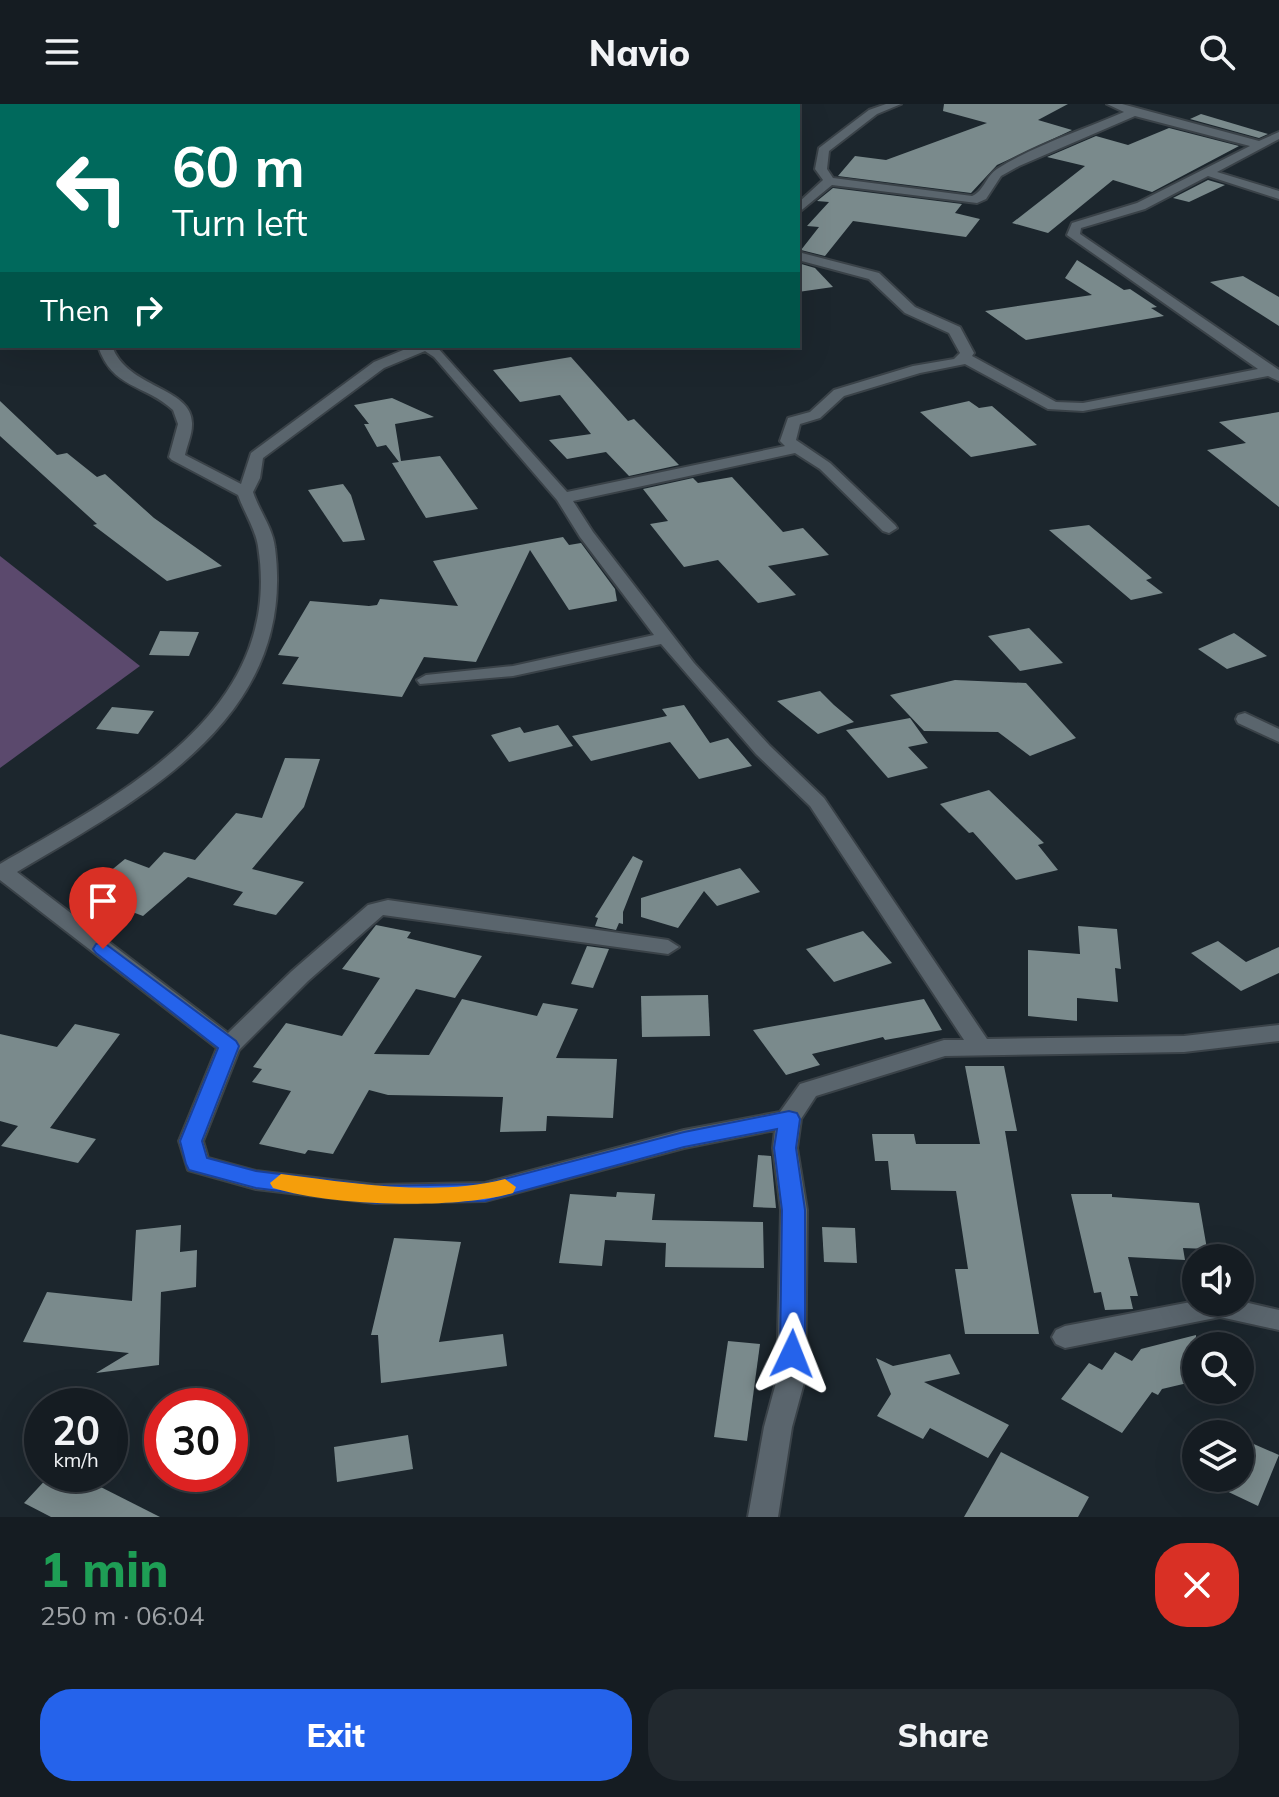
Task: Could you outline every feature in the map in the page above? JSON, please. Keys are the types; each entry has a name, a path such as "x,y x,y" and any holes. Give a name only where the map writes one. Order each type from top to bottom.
{"street":[{"path":"896,104 873,112 823,150 821,169 829,181 973,200 982,196 997,174 1015,164 1134,112"},
{"path":"1112,104 1257,144"},
{"path":"1274,374 1073,235 1076,226 1141,206 1279,135"},
{"path":"1206,172 1279,195"},
{"path":"800,207 829,181"},
{"path":"800,257 874,276 910,310 955,330 967,353 965,358"},
{"path":"105,348 107,357 118,374 180,407 186,422 177,457 245,492 267,545 266,598 255,652 243,685 198,739 150,781 1,872 229,1046"},
{"path":"245,492 252,478 256,456 379,365 421,348"},
{"path":"429,348 439,354 563,498 665,638 763,750 817,802 979,1045"},
{"path":"889,528 825,466 788,441 793,421 815,415 839,393 965,358 1053,406 1083,407 1274,374"},
{"path":"563,498 795,448"},
{"path":"426,680 513,671 665,638"},
{"path":"1245,719 1279,736"},
{"path":"668,947 388,907 376,910 347,933 229,1046 191,1141 197,1164 256,1180 375,1194 485,1192 684,1139 789,1119"},
{"path":"763,1517 778,1427 791,1379 794,1210 785,1148 789,1119 797,1102 808,1090 944,1048 979,1045 1184,1044 1279,1033"},
{"path":"1065,1337 1220,1307 1279,1320"}],"shaded area":[{"path":"0,556 140,666 0,768"}],"building":[{"path":"944,104 1068,104 1038,120 1072,130 997,165 971,193 838,176 855,156 886,160 987,123 943,111"},
{"path":"1201,114 1268,134 1259,138 1190,119"},
{"path":"1169,128 1239,146 1152,192 1113,180 1048,233 1012,223 1085,166 1047,157 1096,136 1128,145"},
{"path":"1208,180 1225,185 1189,202 1173,198"},
{"path":"833,188 962,204 955,213 980,219 966,237 853,221 825,256 801,250 819,227 807,226 829,202 817,201"},
{"path":"1077,260 1124,290 1130,289 1157,307 1151,308 1164,316 1026,340 985,311 1092,295 1065,278"},
{"path":"800,264 815,268 833,287 800,292"},
{"path":"1243,276 1279,297 1279,326 1210,282"},
{"path":"571,357 628,421 634,419 679,465 629,476 606,452 567,459 549,440 591,434 560,395 520,402 493,370"},
{"path":"392,398 434,417 395,424 401,461 440,456 478,509 426,518 392,463 399,462 386,445 377,447 364,424 369,424 354,405"},
{"path":"0,401 57,455 67,453 97,477 105,474 154,518 222,566 167,581 93,525 97,524 0,436"},
{"path":"969,401 979,408 992,406 1037,445 971,457 920,412"},
{"path":"1279,412 1279,507 1207,450 1246,443 1219,422"},
{"path":"732,477 783,532 803,528 829,555 768,566 796,595 758,603 718,560 684,567 650,524 668,521 643,489 693,478 698,483"},
{"path":"343,484 351,495 365,540 343,542 308,490"},
{"path":"1089,525 1152,578 1146,580 1163,593 1131,600 1049,530"},
{"path":"563,537 569,545 581,543 615,589 617,601 569,610 530,550 476,662 424,657 402,697 282,684 299,657 278,655 310,601 369,606 377,605 380,599 458,606 433,561"},
{"path":"1029,628 1063,663 1020,671 988,636"},
{"path":"160,631 199,632 189,656 149,655"},
{"path":"1234,633 1267,656 1227,669 1198,649"},
{"path":"955,680 1026,683 1076,738 1030,756 998,732 924,731 890,695"},
{"path":"820,691 854,722 818,734 777,701"},
{"path":"684,705 710,743 728,738 752,766 699,779 670,742 591,761 572,736 667,716 662,709"},
{"path":"112,707 154,711 138,734 96,729"},
{"path":"910,718 928,743 908,747 928,768 888,778 846,730"},
{"path":"558,725 573,746 509,762 491,735 520,727 524,733"},
{"path":"285,758 320,759 304,807 252,869 304,882 276,915 233,905 243,892 188,877 143,916 119,907 94,927 79,915 96,900 81,895 125,859 149,868 164,852 195,860 236,813 262,818"},
{"path":"989,790 1044,843 1038,845 1058,870 1016,880 973,832 969,833 940,804"},
{"path":"633,856 643,861 623,912 623,924 619,923 616,930 595,926 598,918 595,917"},
{"path":"740,868 760,892 717,906 704,891 678,928 641,917 641,898"},
{"path":"376,925 411,932 407,938 482,956 455,998 416,989 374,1054 429,1055 462,999 537,1016 543,1003 578,1009 556,1058 617,1059 613,1118 547,1116 546,1131 500,1132 503,1097 388,1095 369,1090 333,1154 308,1150 305,1154 259,1144 291,1091 252,1082 262,1069 253,1067 286,1023 342,1036 380,978 342,969"},
{"path":"1078,926 1117,929 1121,969 1115,968 1118,1002 1077,998 1077,1021 1028,1016 1028,950 1080,954"},
{"path":"863,931 892,963 834,982 806,949"},
{"path":"1218,941 1246,962 1279,947 1279,973 1241,991 1191,953"},
{"path":"587,946 609,949 593,988 571,984"},
{"path":"708,995 710,1036 642,1037 641,996"},
{"path":"924,999 942,1030 885,1040 883,1037 812,1054 820,1065 786,1075 753,1030"},
{"path":"75,1024 120,1034 50,1128 96,1139 78,1163 1,1146 18,1126 0,1121 0,1034 57,1047"},
{"path":"965,1066 1004,1066 1017,1131 1005,1131 1039,1334 965,1334 955,1269 968,1269 956,1191 891,1190 888,1161 875,1161 872,1134 914,1134 916,1144 980,1144"},
{"path":"758,1155 771,1156 776,1208 753,1207"},
{"path":"617,1192 655,1194 652,1220 763,1222 764,1268 665,1267 666,1243 605,1240 602,1266 559,1263 570,1194 616,1197"},
{"path":"1071,1194 1112,1194 1112,1197 1199,1203 1206,1244 1182,1244 1182,1260 1128,1257 1138,1296 1130,1296 1133,1309 1105,1310 1101,1292 1094,1293"},
{"path":"181,1225 180,1252 197,1250 196,1287 161,1292 159,1365 96,1373 129,1353 23,1342 47,1292 132,1301 136,1230"},
{"path":"822,1227 855,1228 857,1263 824,1262"},
{"path":"394,1238 461,1242 439,1342 503,1334 507,1366 381,1383 378,1335 371,1335"},
{"path":"1182,1339 1182,1384 1162,1389 1158,1395 1152,1392 1122,1433 1061,1399 1089,1363 1102,1370 1115,1352 1132,1361 1141,1349"},
{"path":"728,1341 760,1344 747,1441 714,1437"},
{"path":"950,1354 960,1374 924,1382 1009,1425 988,1458 930,1428 923,1439 877,1416 891,1394 876,1358 893,1366"},
{"path":"408,1435 413,1469 337,1482 334,1447"},
{"path":"1254,1444 1279,1455 1258,1506 1228,1492 1254,1492"},
{"path":"1001,1452 1089,1497 1078,1517 964,1517"},
{"path":"34,1492 111,1492 160,1517 51,1517 24,1503"}],"slow traffic":[{"path":"281,1183 375,1194 485,1192 505,1187"}],"route":[{"path":"103,949 229,1046 191,1141 197,1164 256,1180 375,1194 485,1192 684,1139 789,1119 785,1148 794,1210 792,1354"}]}
